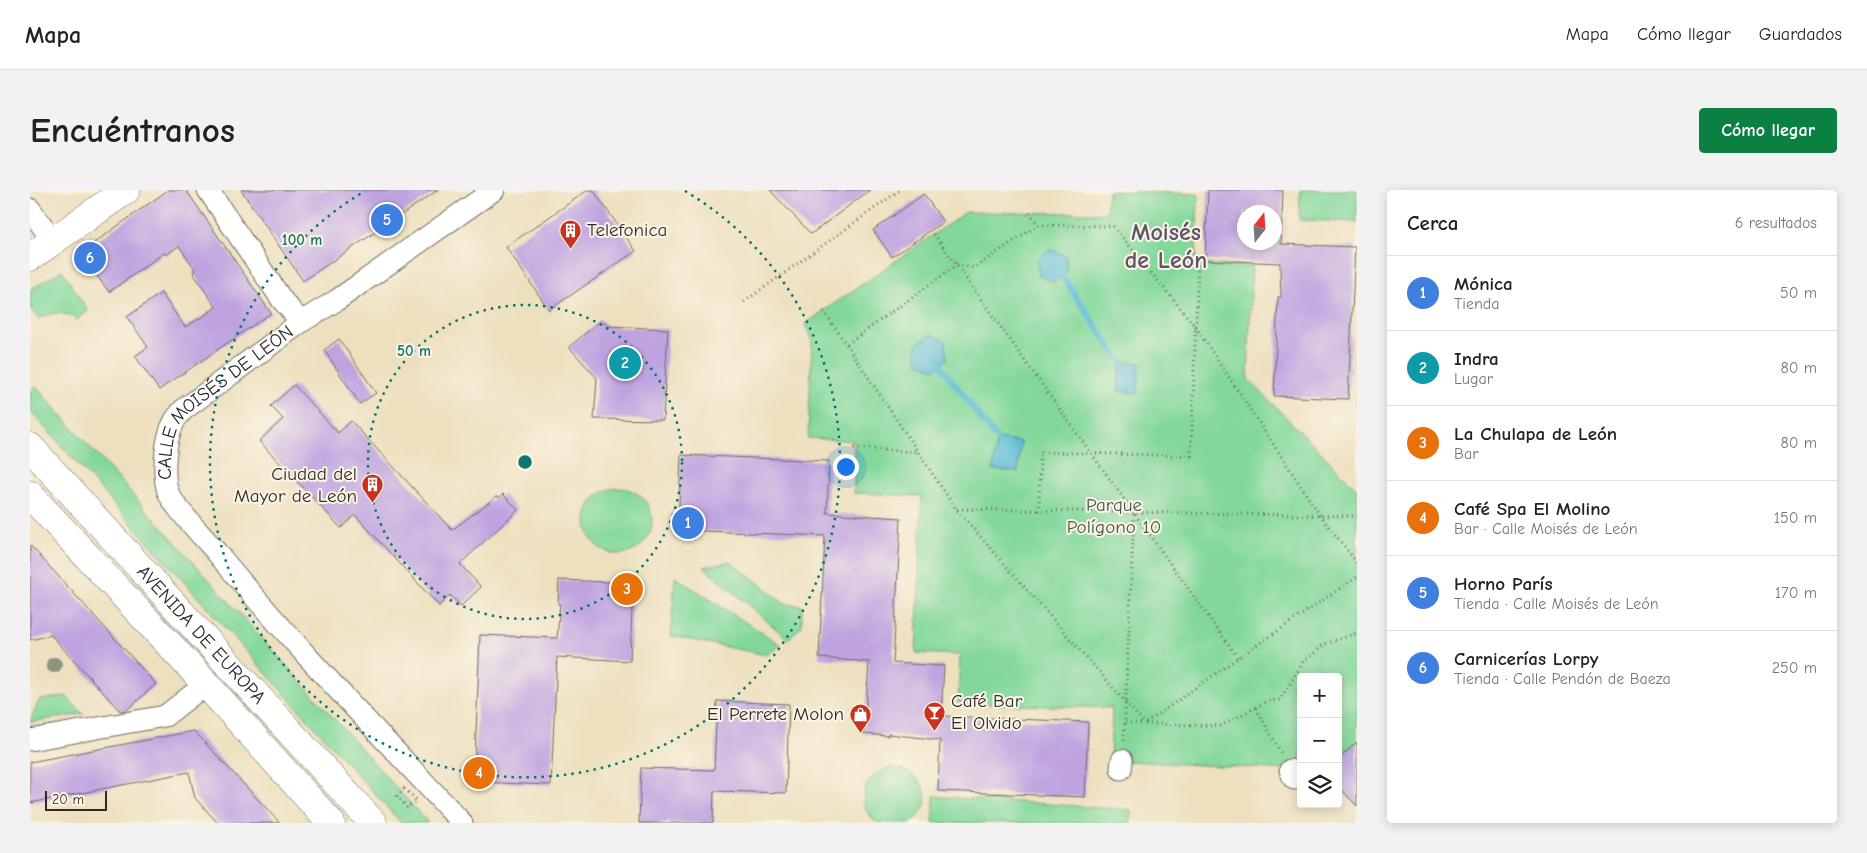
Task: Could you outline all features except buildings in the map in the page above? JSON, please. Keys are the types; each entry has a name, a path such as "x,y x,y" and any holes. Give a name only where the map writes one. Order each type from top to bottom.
{"main road":[{"path":"30,257 126,190"},
{"name":"AVENIDA DE EUROPA","path":"30,447 373,823"},
{"name":"AVENIDA DE EUROPA","path":"30,494 206,684 331,823"}],"street":[{"path":"208,190 282,300 301,322"},
{"name":"CALLE MOISÉS DE LEÓN","path":"462,823 237,577 168,494 165,477 165,457 174,423 183,410 301,322 344,295 494,190"},
{"path":"30,209 53,241"},
{"path":"30,740 165,716 206,684"}],"path":[{"path":"744,302 900,190"},
{"path":"1030,212 1038,225"},
{"path":"847,344 957,266 974,268 1038,225 1114,226 1195,326 1320,516 1357,563"},
{"path":"934,234 1238,658"},
{"path":"1038,511 1040,452 1191,456 1198,264"},
{"path":"824,310 956,509 1146,724"},
{"path":"854,448 918,452"},
{"path":"956,509 1357,516"},
{"path":"1134,512 1125,723 1221,726 1267,701 1280,700 1303,662 1325,644 1357,633"},
{"path":"1146,724 1238,658 1357,578"},
{"path":"1256,708 1292,774"},
{"path":"404,789 417,800 407,808 397,796 404,789"}],"green space":[{"path":"1300,190 1357,190 1357,222 1299,220"},
{"name":"Parque Polígono 10","path":"1108,191 1198,194 1196,264 1252,266 1248,379 1357,489 1357,742 1342,755 1342,673 1297,673 1297,771 1110,760 1112,708 958,703 960,655 916,653 922,496 854,493 854,441 808,438 812,342 805,324 966,212 1106,213"},
{"path":"62,270 88,311 77,320 62,313 38,319 30,307 30,290"},
{"path":"35,386 428,823 401,823 30,411 30,391"},
{"path":"619,488 631,491 642,498 649,509 652,521 649,533 642,544 631,551 619,554 607,551 596,544 589,533 586,521 589,509 596,498 607,491"},
{"path":"730,561 785,604 802,606 802,626 788,639 704,567"},
{"path":"675,577 781,645 767,655 671,636"},
{"path":"66,696 83,714 30,722 39,700"},
{"path":"895,767 905,770 914,776 924,790 924,807 911,823 876,822 869,815 865,807 864,792 866,785 881,771"},
{"path":"934,796 1131,810 1130,823 933,823"}],"water":[{"path":"1050,249 1066,256 1067,272 1053,282 1039,276 1037,259"},
{"path":"931,334 946,341 948,359 934,369 918,362 917,344"},
{"path":"1120,361 1140,363 1138,393 1118,391"},
{"path":"997,439 1021,442 1018,472 993,470"}],"waterway":[{"path":"1062,276 1120,361"},
{"path":"940,364 997,439"}],"place":[{"name":"Horno París","path":"387,220"},
{"name":"Telefonica","path":"571,249"},
{"name":"Carnicerías Lorpy","path":"90,258"},
{"name":"Indra","path":"625,363"},
{"name":"Ciudad del Mayor de León","path":"373,504"},
{"name":"Mónica","path":"688,523"},
{"name":"La Chulapa de León","path":"627,589"},
{"name":"Café Bar El Olvido","path":"935,731"},
{"name":"El Perrete Molon","path":"860,733"},
{"name":"Café Spa El Molino","path":"479,773"}],"district":[{"name":"Moisés de León","path":"1166,246"}]}
